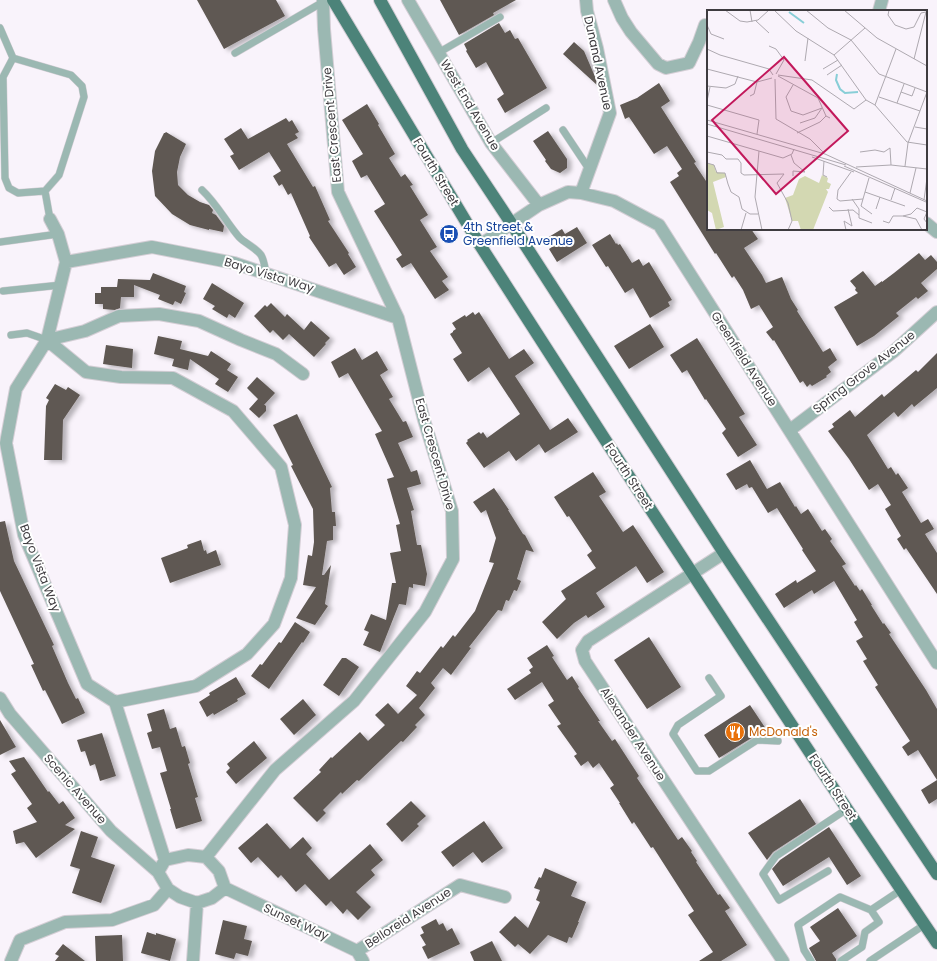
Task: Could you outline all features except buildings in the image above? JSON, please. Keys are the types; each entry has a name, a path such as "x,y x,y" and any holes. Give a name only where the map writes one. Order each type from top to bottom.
{"main road":[{"path":"380,0 462,149 724,553 937,874"},
{"name":"Fourth Street","path":"326,1 604,438 937,944"}],"street":[{"name":"West End Avenue","path":"408,0 491,143 539,205"},
{"name":"Dunand Avenue","path":"581,193 610,113 587,11 586,0"},
{"path":"614,0 622,18 631,32 658,64 666,68 688,63 699,42 705,25"},
{"path":"879,10 882,0"},
{"name":"East Crescent Drive","path":"206,857 275,770 354,701 425,612 454,559 452,511 424,420 398,318 338,192 324,29 326,1"},
{"name":"Greenfield Avenue","path":"480,245 539,205 568,192 581,193 614,201 659,225 937,663"},
{"name":"Bayo Vista Way","path":"50,219 58,234 66,262 47,340 16,389 6,443 24,535 87,684 115,702"},
{"path":"927,224 937,232"},
{"name":"Bayo Vista Way","path":"66,262 152,247 234,263 398,318"},
{"name":"Spring Grove Avenue","path":"790,430 893,352 937,312"},
{"path":"47,340 85,331 119,316 159,314 199,320 241,340 276,354 303,374"},
{"path":"47,340 86,372 121,377 172,378 233,411 281,467 295,525 291,578 274,624 247,654 196,686 115,702 165,860"},
{"name":"Alexander Avenue","path":"724,553 692,572 588,640 582,650 590,668 783,961"},
{"name":"Scenic Avenue","path":"0,698 10,714 111,831 158,872"},
{"path":"188,855 206,857 219,871 225,888 212,898 197,902 180,897 168,889 158,872 165,860 188,855"},
{"name":"Belloreid Avenue","path":"360,956 460,885 505,897"},
{"name":"Sunset Way","path":"225,888 360,956"},
{"path":"12,961 20,940 65,922 112,920 154,905 168,889"},
{"path":"192,961 197,902"}],"lane":[{"path":"235,53 326,1"},
{"path":"438,53 500,17"},
{"path":"0,28 13,58"},
{"path":"13,58 71,75 82,86 84,97 59,175 45,191 18,193 8,188 5,178 3,77 13,58"},
{"path":"491,143 546,108"},
{"path":"563,130 589,169"},
{"path":"202,190 210,197 232,229 261,256 266,273"},
{"path":"45,191 50,219"},
{"path":"0,242 58,234"},
{"path":"3,291 61,285"},
{"path":"11,335 27,333 47,340"},
{"path":"709,678 720,696 678,725 673,734 697,771 709,771 757,740 778,741"},
{"path":"828,871 779,900 763,874 776,856 847,809"},
{"path":"871,910 901,890"},
{"path":"811,961 804,950 798,925 840,897 871,910 879,922 865,932 862,947 841,961"},
{"path":"870,961 924,924"}],"place":[{"name":"4th Street & Greenfield Avenue","path":"449,234"},
{"name":"McDonald's","path":"735,732"}]}
